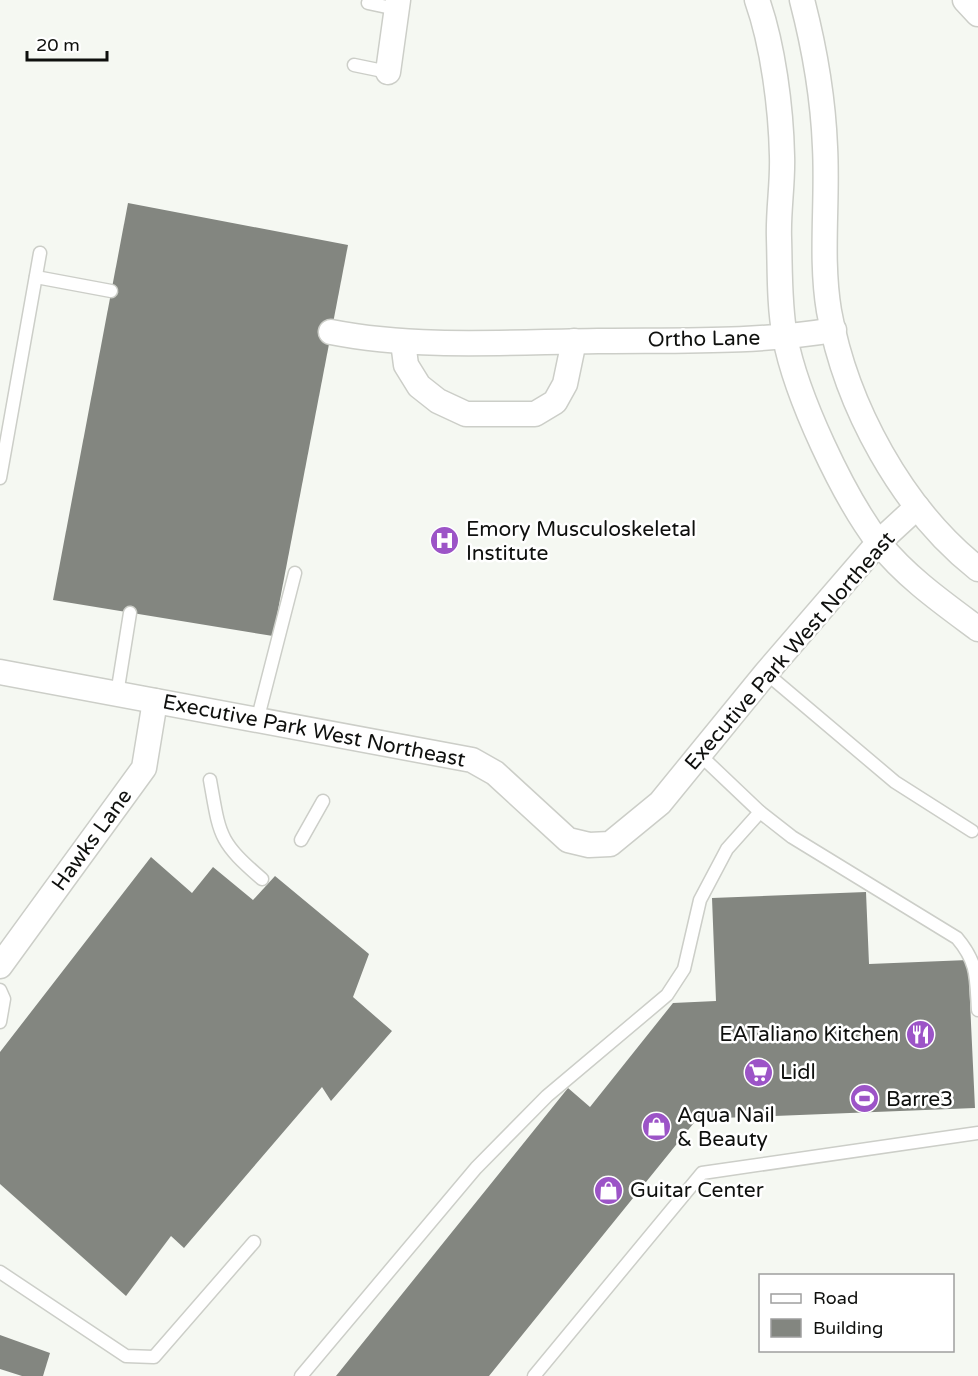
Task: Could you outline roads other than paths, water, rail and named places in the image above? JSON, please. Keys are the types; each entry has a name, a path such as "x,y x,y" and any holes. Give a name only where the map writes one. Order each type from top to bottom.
{"street":[{"path":"757,0 769,40 782,156 779,235 785,338 797,380 839,477 879,542 927,591 978,629"},
{"path":"965,0 978,14"},
{"path":"388,72 397,4"},
{"path":"806,4 816,52 825,148 825,263 829,310 856,405 879,447 917,507 957,552 978,569"},
{"name":"Ortho Lane","path":"331,332 369,340 403,342 785,338 834,330"},
{"path":"403,342 406,365 419,386 438,401 466,414 535,414 555,402 565,384 574,341"},
{"name":"Executive Park West Northeast","path":"0,672 472,760 495,773 568,840 589,845 610,844 633,828 660,803 879,542 917,507"},
{"name":"Hawks Lane","path":"0,966 144,768 155,701"}],"lane":[{"path":"368,3 397,4"},
{"path":"354,65 388,72"},
{"path":"0,478 40,253"},
{"path":"36,277 111,291"},
{"path":"257,721 295,573"},
{"path":"117,694 130,613"},
{"path":"766,674 895,782 972,831"},
{"path":"700,755 760,812 792,837 957,938 970,951 976,962 978,1010"},
{"path":"210,780 219,827 226,846 262,879"},
{"path":"301,840 323,801"},
{"path":"301,1376 476,1167 547,1096 667,995 684,969 700,900 727,849 760,812"},
{"path":"0,990 4,999 0,1022"},
{"path":"534,1376 702,1173 978,1133"},
{"path":"0,1272 126,1356 154,1357 254,1242"}],"place":[{"name":"Emory Musculoskeletal Institute","path":"445,541"},
{"name":"EATaliano Kitchen","path":"920,1034"},
{"name":"Lidl","path":"759,1072"},
{"name":"Barre3","path":"865,1099"},
{"name":"Aqua Nail & Beauty","path":"656,1127"},
{"name":"Guitar Center","path":"609,1190"}]}
